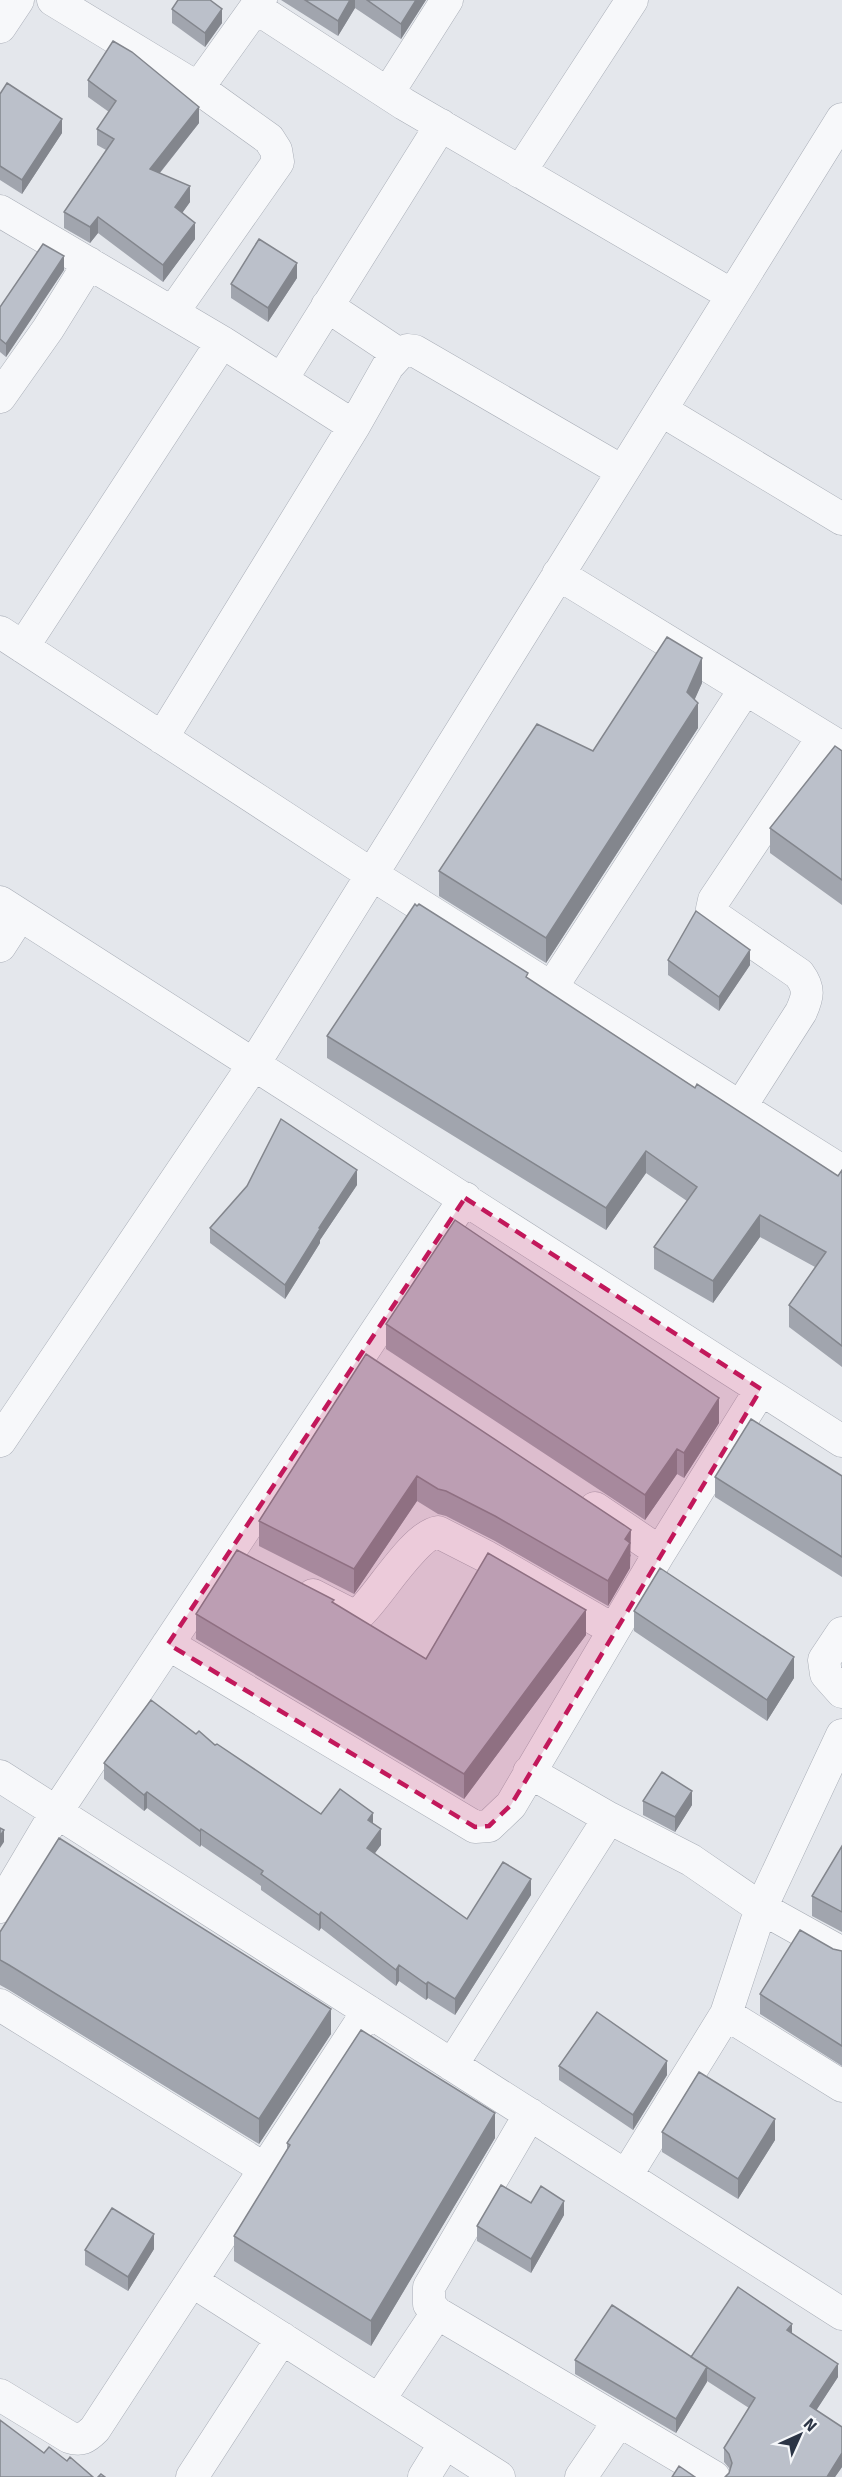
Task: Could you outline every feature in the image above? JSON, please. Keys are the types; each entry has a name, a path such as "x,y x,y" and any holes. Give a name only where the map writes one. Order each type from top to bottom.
{"street":[{"path":"0,27 18,0"},
{"path":"53,0 198,88 269,139 276,150 278,162 173,312"},
{"path":"388,93 447,0"},
{"path":"520,172 632,0"},
{"path":"198,88 258,4 388,93 732,295"},
{"path":"0,1441 254,1064 842,119"},
{"path":"282,379 441,125"},
{"path":"0,211 173,312 354,426"},
{"path":"0,397 48,329 89,263"},
{"path":"327,306 399,354"},
{"path":"222,342 11,639 371,874 840,1166"},
{"path":"162,738 354,426 388,366 399,354 407,350 415,351 622,471"},
{"path":"661,410 842,519"},
{"path":"558,574 836,744 714,900 712,909 716,917 799,974 807,985 808,996 801,1012 741,1106"},
{"path":"552,987 745,689"},
{"path":"0,946 10,909 842,1441"},
{"path":"0,1907 57,1811 230,1551 371,1361 465,1198"},
{"path":"168,1644 475,1827 489,1826 499,1819 511,1805 660,1551 761,1389"},
{"path":"570,1492 660,1551"},
{"path":"290,1582 355,1615 367,1606 416,1545 429,1533 438,1532 614,1630"},
{"path":"230,1551 260,1567"},
{"path":"842,1633 824,1660 826,1674 842,1692"},
{"path":"626,2176 726,2014 762,1908 842,1735"},
{"path":"529,1772 609,1818 691,1860 762,1908 842,1953"},
{"path":"0,1776 842,2314"},
{"path":"452,2065 609,1818"},
{"path":"0,2005 265,2169"},
{"path":"0,2395 69,2437 77,2440 87,2437 100,2422 368,2011"},
{"path":"726,2014 842,2086"},
{"path":"530,2114 429,2287 429,2304 437,2313 714,2477"},
{"path":"192,2281 499,2477"},
{"path":"379,2400 437,2313"},
{"path":"192,2477 282,2338"},
{"path":"581,2477 620,2421"},
{"path":"424,2477 445,2443"}],"highlighted area":[{"path":"465,1198 761,1389 511,1805 489,1826 475,1827 168,1644"}],"building":[{"path":"178,0 210,0 222,9 205,33 172,9"},
{"path":"305,0 350,0 338,21"},
{"path":"367,0 416,0 401,24"},
{"path":"113,41 132,52 199,107 150,169 190,186 175,207 195,223 163,265 98,217 90,227 64,212 114,139 97,129 116,101 88,80"},
{"path":"7,83 62,119 22,180 0,166 0,94"},
{"path":"259,239 297,263 268,308 231,284"},
{"path":"43,244 64,256 6,344 0,339 0,307"},
{"path":"667,637 702,658 687,692 698,703 546,938 439,871 537,724 593,751"},
{"path":"835,746 842,751 842,880 770,828"},
{"path":"415,904 417,906 419,904 528,973 526,977 695,1088 697,1084 838,1176 842,1170 842,1346 789,1305 826,1252 760,1215 713,1281 654,1247 697,1187 646,1151 606,1208 327,1036"},
{"path":"696,911 750,950 719,997 668,960"},
{"path":"281,1119 357,1170 285,1285 210,1228 247,1186"},
{"path":"455,1220 719,1398 684,1453 677,1449 645,1495 386,1324"},
{"path":"366,1354 631,1530 625,1539 630,1543 608,1581 495,1516 438,1489 417,1476 354,1569 259,1521"},
{"path":"751,1419 842,1476 842,1557 715,1477"},
{"path":"237,1550 334,1600 332,1602 426,1659 488,1553 586,1610 464,1774 196,1614"},
{"path":"660,1568 794,1657 767,1700 634,1611"},
{"path":"151,1700 196,1734 199,1731 215,1745 217,1744 321,1814 340,1789 373,1813 368,1820 381,1829 367,1848 467,1919 503,1862 531,1879 455,1999 428,1982 426,1984 399,1965 396,1970 321,1912 319,1915 261,1874 263,1871 201,1829 200,1831 147,1792 144,1795 104,1763"},
{"path":"662,1772 692,1791 675,1817 643,1801"},
{"path":"59,1838 331,2009 259,2119 0,1960 0,1932"},
{"path":"842,1846 842,1912 812,1896"},
{"path":"800,1930 833,1949 842,1951 842,2046 760,1994"},
{"path":"597,2012 667,2061 633,2115 559,2066"},
{"path":"361,2030 495,2113 371,2321 234,2236 290,2145 287,2143"},
{"path":"699,2072 775,2119 738,2179 662,2132"},
{"path":"501,2185 531,2203 541,2186 564,2201 531,2259 477,2226"},
{"path":"112,2208 154,2234 128,2277 85,2250"},
{"path":"738,2287 792,2324 787,2330 838,2364 810,2406 842,2427 842,2453 827,2477 725,2477 732,2463 724,2448 755,2398 691,2357"},
{"path":"612,2305 707,2367 676,2419 575,2360"},
{"path":"0,2420 44,2453 49,2447 67,2461 70,2457 93,2477 0,2477"},
{"path":"679,2466 695,2477 672,2477"}]}
